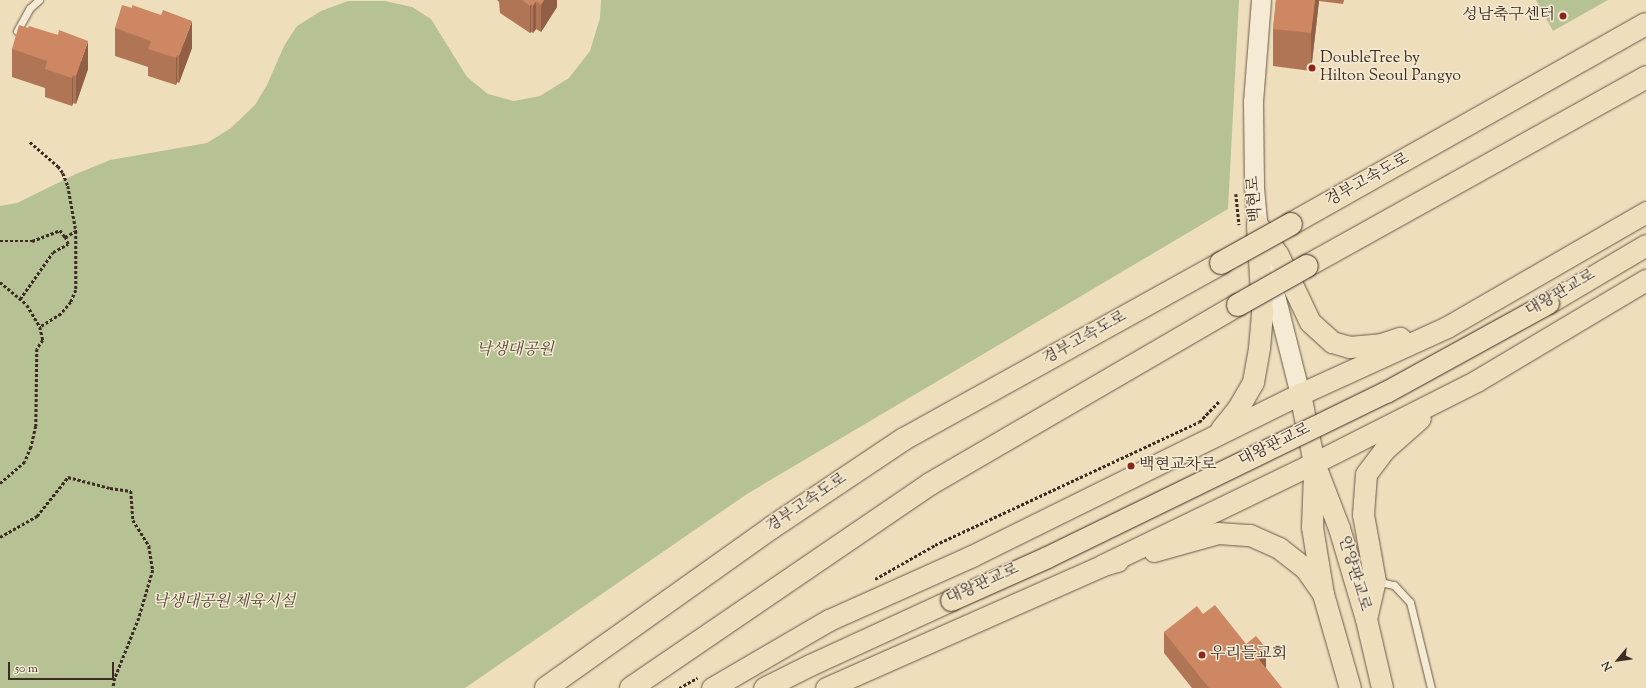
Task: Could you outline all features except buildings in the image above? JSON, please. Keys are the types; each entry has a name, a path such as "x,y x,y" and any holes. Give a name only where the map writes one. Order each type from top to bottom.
{"highway":[{"name":"경부고속도로","path":"546,688 771,528 904,439 1291,224 1646,24"},
{"path":"631,688 930,484 1238,305 1646,77"}],"main road":[{"name":"백현로","path":"1261,0 1253,102 1254,187 1257,224 1300,394"},
{"name":"대왕판교로","path":"712,688 829,620 972,556 1300,394 1447,327 1646,212"},
{"path":"1257,224 1278,255 1310,322 1332,342 1349,347 1381,344 1406,336 1447,327"},
{"path":"1216,435 1238,408 1252,382 1259,348 1262,310 1257,224"},
{"name":"대왕판교로","path":"764,688 810,665 1047,557 1386,392 1548,303 1646,246"},
{"name":"대왕판교로","path":"1103,565 1314,463 1478,380 1646,280"},
{"path":"1366,619 1375,581 1363,514 1366,474 1384,450 1412,424 1478,380"},
{"name":"안양판교로","path":"1300,394 1314,463 1339,528 1366,619 1382,688"},
{"name":"안양판교로","path":"1314,463 1312,527 1323,594 1350,688"},
{"path":"826,688 1103,565 1218,533 1250,535 1279,548 1306,568 1323,594"}],"lane":[{"path":"17,31 30,8 39,0"},
{"path":"1375,581 1394,585 1410,602 1431,688"}],"path":[{"path":"30,142 58,166 63,173 68,186 76,231 76,290 71,302 61,314 40,327"},
{"path":"0,241 32,241 60,230 68,244 53,252 20,299"},
{"path":"65,237 76,231"},
{"path":"0,282 27,306 40,327 43,340 37,349 37,414 34,437 25,462 0,484"},
{"path":"0,537 37,516 68,477 110,488 131,491 133,520 149,546 153,570 140,618 115,678 113,688"}],"green space":[{"name":"낙생대공원","path":"601,0 1239,0 1228,209 747,494 465,688 0,688 0,206 17,203 76,174 110,160 207,143 231,128 255,105 267,85 284,46 297,26 321,11 348,1 385,1 412,7 431,19 467,77 488,94 514,101 540,96 569,78 590,51 600,18"},
{"name":"성남축구센터","path":"1536,0 1608,0 1553,31"}],"place":[{"name":"성남축구센터","path":"1563,16"},
{"name":"DoubleTree by Hilton Seoul Pangyo","path":"1312,68"},
{"name":"백현교차로","path":"1131,466"},
{"name":"우리들교회","path":"1202,655"}],"park label":[{"name":"낙생대공원 체육시설","path":"224,603"}]}
